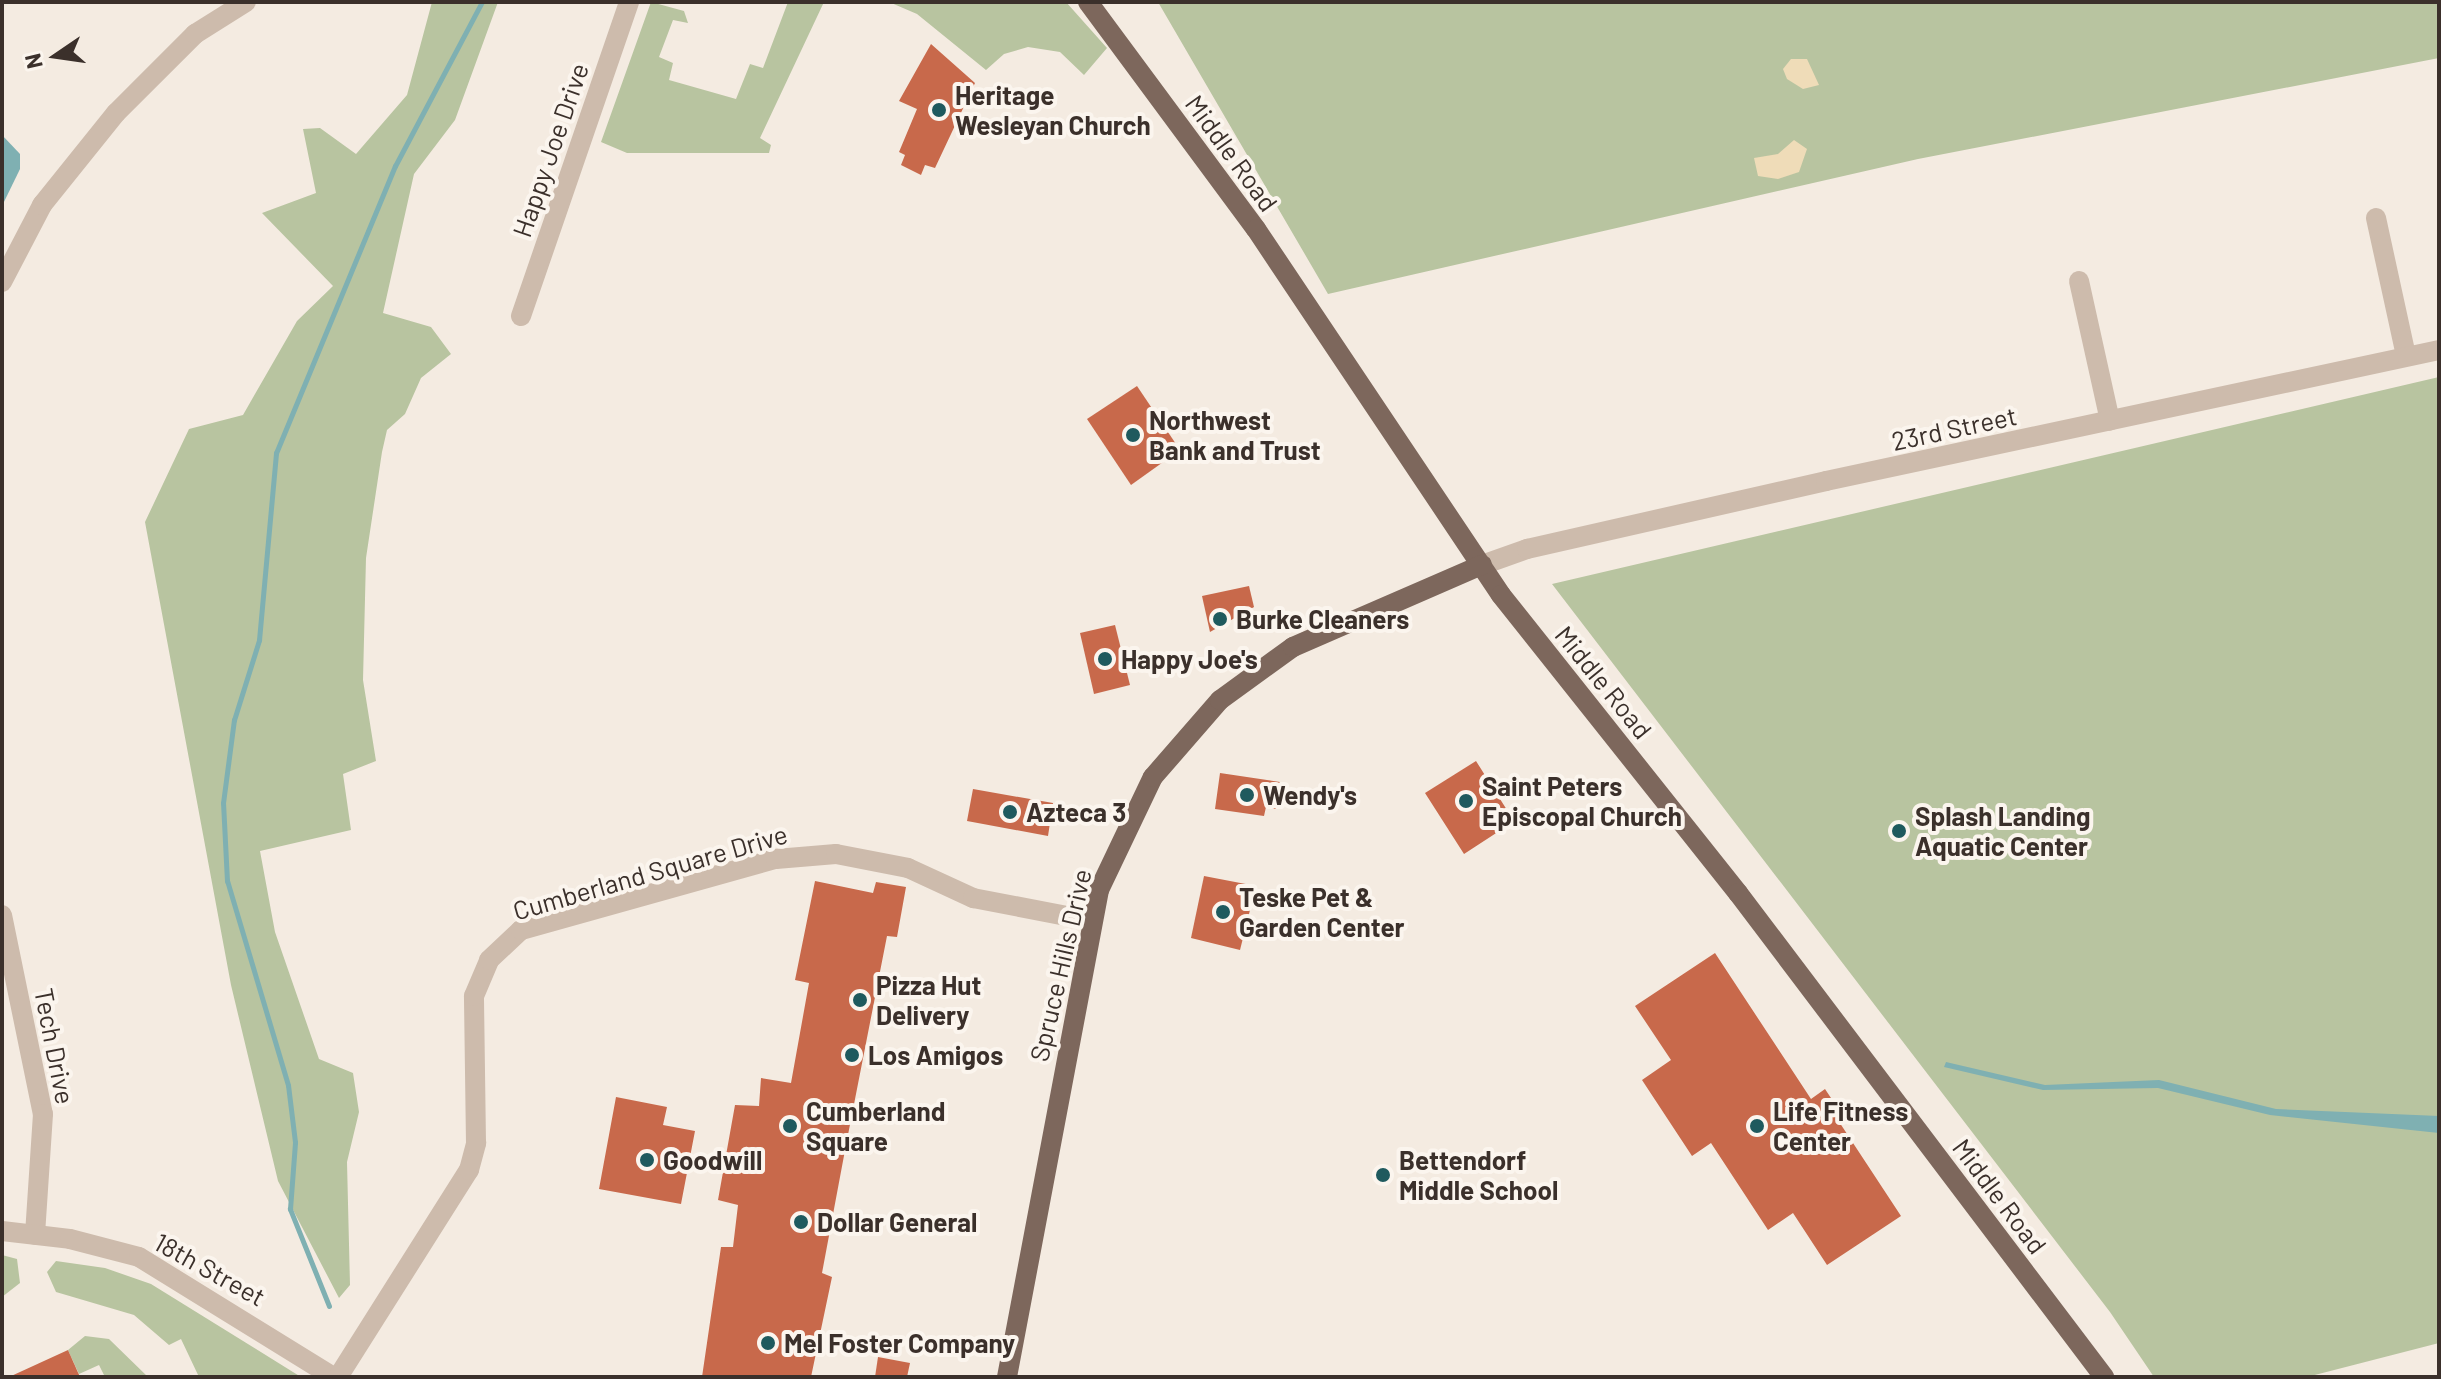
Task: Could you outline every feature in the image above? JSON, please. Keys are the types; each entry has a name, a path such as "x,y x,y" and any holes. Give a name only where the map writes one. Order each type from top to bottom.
{"main road":[{"name":"Middle Road","path":"1088,2 1256,229 1482,565 2104,1377"},
{"name":"Spruce Hills Drive","path":"1007,1377 1092,921 1107,868 1153,777 1220,700 1293,647 1482,565"}],"street":[{"path":"2,282 42,205 116,113 221,8 246,2"},
{"name":"Happy Joe Drive","path":"521,316 629,2"},
{"path":"2376,218 2406,356"},
{"path":"2079,281 2110,421"},
{"name":"23rd Street","path":"1482,565 1527,549 2439,350"},
{"name":"Cumberland Square Drive","path":"335,1377 469,1170 476,1143 474,996 489,960 521,930 776,859 836,854 908,868 973,898 1092,921"},
{"name":"Tech Drive","path":"2,915 43,1114 35,1235"},
{"name":"18th Street","path":"2,1231 139,1257 335,1377"}],"green space":[{"path":"432,2 498,2 455,120 414,174 383,313 431,327 451,354 421,378 405,414 387,430 382,452 366,558 363,680 376,761 343,774 351,830 260,851 275,932 319,1059 353,1073 359,1112 347,1162 350,1285 339,1298 278,1181 231,985 145,522 189,429 243,415 297,321 333,286 262,213 316,193 303,129 320,128 356,154 407,95"},
{"path":"651,2 684,11 688,23 673,20 659,57 673,63 669,80 736,99 750,64 763,68 788,2 824,2 760,138 771,145 769,153 627,153 601,142"},
{"path":"889,2 1066,2 1107,48 1084,75 1060,52 1028,47 1004,54 986,70 917,14"},
{"path":"1158,2 2439,2 2439,58 1918,159 1328,294"},
{"path":"2439,377 2439,1343 2307,1377 2154,1377 2110,1312 1552,584"},
{"path":"2,1255 17,1259 20,1283 2,1297"},
{"path":"56,1261 105,1268 151,1284 301,1377 199,1377 181,1339 169,1345 134,1315 56,1292 47,1272"},
{"path":"85,1336 109,1339 148,1377 105,1377 99,1365 79,1374 68,1350"}],"sand":[{"path":"1791,59 1807,59 1819,85 1803,89 1787,79 1783,69"},
{"path":"1794,140 1807,149 1799,172 1778,179 1758,176 1754,158 1778,154"}],"water":[{"path":"2,135 20,154 20,169 2,206"},
{"path":"1946,1062 2045,1085 2159,1080 2276,1109 2439,1116 2439,1133 2270,1115 2158,1088 2043,1090 1944,1067"}],"building":[{"name":"Heritage Wesleyan Church","path":"931,44 975,83 935,168 925,165 921,175 901,165 905,155 899,152 917,109 899,101"},
{"name":"Northwest Bank and Trust","path":"1137,386 1180,450 1131,485 1087,419"},
{"name":"Burke Cleaners","path":"1249,586 1254,607 1210,632 1202,596"},
{"name":"Happy Joe's","path":"1115,625 1130,685 1094,694 1080,633"},
{"name":"Saint Peters Episcopal Church","path":"1476,761 1507,810 1500,815 1507,826 1464,854 1425,793"},
{"name":"Wendy's","path":"1220,773 1280,782 1276,809 1266,807 1264,816 1215,809"},
{"name":"Azteca 3","path":"973,789 1053,803 1048,836 967,821"},
{"name":"Teske Pet & Garden Center","path":"1204,876 1256,886 1240,950 1191,938"},
{"name":"Cumberland Square","path":"815,881 873,893 876,882 906,887 897,937 887,936 846,1145 822,1273 832,1277 811,1377 702,1377 721,1247 733,1247 738,1205 718,1200 735,1105 759,1106 761,1078 791,1083 809,983 795,980"},
{"name":"Life Fitness Center","path":"1715,953 1811,1099 1825,1089 1835,1104 1830,1108 1901,1216 1827,1265 1793,1213 1768,1230 1711,1143 1692,1156 1642,1080 1671,1060 1635,1006"},
{"name":"Goodwill","path":"616,1097 667,1107 663,1125 695,1131 681,1204 599,1189"},
{"path":"68,1350 80,1377 9,1377"},
{"path":"878,1357 910,1363 907,1377 875,1377"}],"waterway":[{"path":"329,1306 290,1209 295,1142 288,1085 227,881 223,803 234,720 259,640 276,453 395,166 482,2"}],"place":[{"name":"Heritage Wesleyan Church","path":"939,110"},
{"name":"Northwest Bank and Trust","path":"1133,435"},
{"name":"Burke Cleaners","path":"1220,619"},
{"name":"Happy Joe's","path":"1105,659"},
{"name":"Wendy's","path":"1247,795"},
{"name":"Saint Peters Episcopal Church","path":"1466,801"},
{"name":"Azteca 3","path":"1010,812"},
{"name":"Splash Landing Aquatic Center","path":"1899,831"},
{"name":"Teske Pet & Garden Center","path":"1223,912"},
{"name":"Pizza Hut Delivery","path":"860,1000"},
{"name":"Los Amigos","path":"852,1055"},
{"name":"Cumberland Square","path":"790,1126"},
{"name":"Life Fitness Center","path":"1757,1126"},
{"name":"Goodwill","path":"647,1160"},
{"name":"Bettendorf Middle School","path":"1383,1175"},
{"name":"Dollar General","path":"801,1222"},
{"name":"Mel Foster Company","path":"768,1343"}]}
